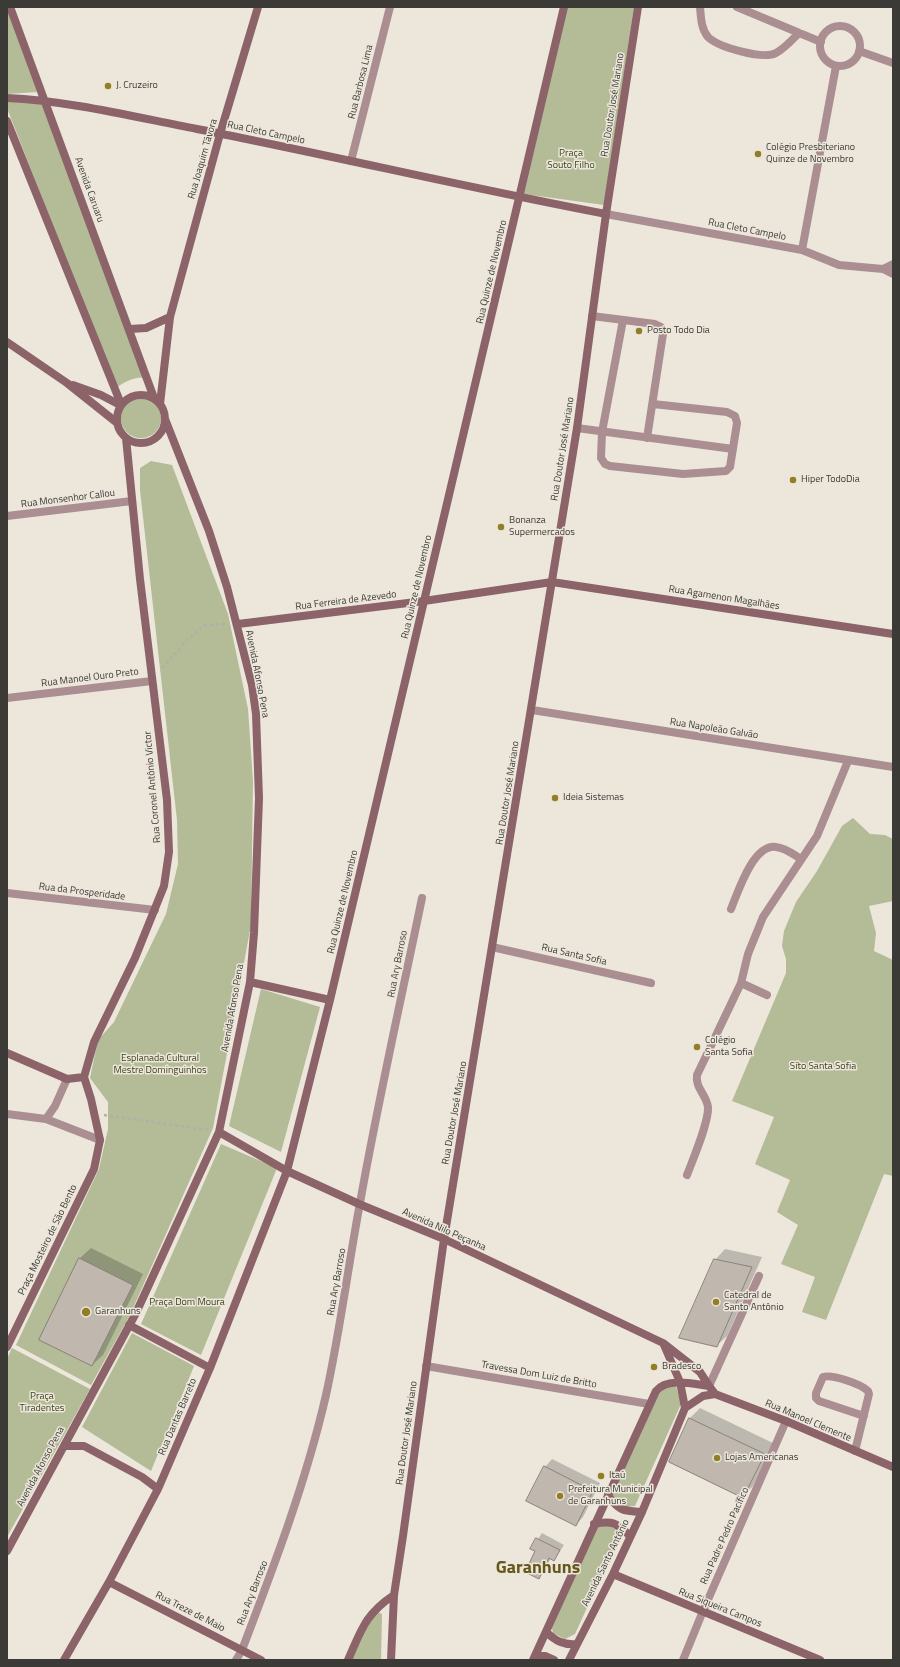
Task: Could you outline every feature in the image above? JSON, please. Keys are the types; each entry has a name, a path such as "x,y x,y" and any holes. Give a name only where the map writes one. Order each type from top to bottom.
{"main road":[{"name":"Avenida Caruaru","path":"10,7 157,401"},
{"name":"Rua Joaquim Távora","path":"157,401 170,317 220,134 258,7"},
{"name":"Rua Quinze de Novembro","path":"287,1171 330,1000 564,7"},
{"name":"Rua Doutor José Mariano","path":"391,1660 395,1582 403,1536 444,1239 532,710 577,428 606,214 638,7"},
{"name":"Rua Cleto Campelo","path":"7,98 45,100 220,134 520,198 606,214"},
{"path":"7,121 121,405"},
{"path":"130,329 146,328 170,317"},
{"path":"7,342 67,383 116,422 122,434 126,438 141,443 155,438 164,426 164,411 157,401 140,394 126,399 118,410 116,422"},
{"path":"67,383 101,395 121,405"},
{"name":"Avenida Afonso Pena","path":"7,1551 129,1324 215,1131 250,982 258,868 259,755 256,714 238,624 209,531 165,419"},
{"name":"Rua Coronel Antônio Victor","path":"84,1077 94,1042 135,958 164,886 168,869 169,835 167,800 152,681 126,438"},
{"name":"Rua Ferreira de Azevedo","path":"238,624 424,601 552,582"},
{"name":"Rua Agamenon Magalhães","path":"552,582 893,634"},
{"path":"250,982 330,1000"},
{"path":"7,1053 67,1079 84,1077 95,1113 100,1140"},
{"name":"Avenida Nilo Peçanha","path":"215,1131 287,1171 359,1204 444,1239 663,1343 700,1372 715,1394"},
{"name":"Praça Mosteiro de São Bento","path":"7,1347 94,1169 100,1140"},
{"name":"Rua Dantas Barreto","path":"64,1660 109,1582 158,1489 210,1368 287,1171"},
{"path":"129,1324 210,1368"},
{"path":"663,1343 680,1382 685,1408 703,1396 715,1394"},
{"path":"534,1658 649,1404 659,1387 680,1382 709,1386"},
{"name":"Rua Manoel Clemente","path":"715,1394 786,1421 893,1467"},
{"name":"Avenida Santo Antônio","path":"569,1660 613,1574 642,1512 685,1408"},
{"path":"64,1446 84,1446 142,1477 158,1489"},
{"path":"608,1495 614,1504 620,1509 642,1512"},
{"path":"594,1524 608,1521 613,1522 630,1536"},
{"name":"Rua Siqueira Campos","path":"613,1574 820,1660"},
{"name":"Rua Treze de Maio","path":"109,1582 261,1660"},
{"path":"348,1660 368,1618 375,1609 394,1595"},
{"path":"546,1632 559,1642 576,1644"},
{"path":"534,1658 545,1656 554,1660"}],"street":[{"name":"Rua Barbosa Lima","path":"351,161 390,7"},
{"path":"700,7 702,26 708,36 719,44 762,57 775,54 799,33"},
{"path":"737,7 821,42"},
{"path":"839,27 845,27 855,33 860,44 859,51 857,56 848,64 836,66 825,59 822,54 821,42 827,31 839,27"},
{"path":"859,51 893,63"},
{"path":"802,250 836,66"},
{"name":"Rua Cleto Campelo","path":"606,214 802,250 839,265 882,269"},
{"path":"882,269 893,264"},
{"path":"882,269 893,274"},
{"path":"592,316 655,324 661,327 663,334 653,404 646,438"},
{"path":"623,320 602,432 601,458 605,464 610,466 683,474 720,473 726,471 730,467 737,423 734,416 727,412 653,404"},
{"path":"577,428 733,449"},
{"name":"Rua Monsenhor Callou","path":"7,516 132,501"},
{"name":"Rua Manoel Ouro Preto","path":"7,698 152,681"},
{"name":"Rua Napoleão Galvão","path":"532,710 893,767"},
{"path":"688,1175 707,1118 708,1106 696,1083 697,1075 741,983 748,954 763,917 817,836 848,761"},
{"path":"731,909 749,867 758,855 765,849 775,846 785,849 801,860"},
{"name":"Rua da Prosperidade","path":"7,893 155,910"},
{"name":"Rua Ary Barroso","path":"236,1660 242,1650 279,1552 303,1478 325,1396 344,1303 359,1204 422,898"},
{"name":"Rua Santa Sofia","path":"492,947 651,983"},
{"path":"741,983 767,995"},
{"path":"46,1119 56,1106 67,1079"},
{"path":"7,1114 46,1119 100,1140"},
{"path":"709,1386 759,1276"},
{"name":"Travessa Dom Luiz de Britto","path":"426,1366 649,1404"},
{"path":"855,1451 864,1416 868,1391 858,1385 830,1375 823,1377 816,1393 816,1398 819,1401 864,1416"},
{"name":"Rua Padre Pedro Pacífico","path":"683,1660 702,1611 786,1421"}],"path":[{"name":"Rua Manoel Ouro Preto","path":"152,681 169,659 197,632 205,626 223,624"},
{"path":"95,1113 215,1131"}],"green space":[{"name":"Praça Souto Filho","path":"567,7 634,7 604,205 524,194"},
{"path":"7,10 37,92 7,94"},
{"path":"42,98 146,378 134,379 116,388 7,108 7,100"},
{"path":"137,398 145,398 152,401 158,407 161,418 158,429 152,435 145,438 137,438 130,435 124,429 121,422 121,414 124,407 130,401"},
{"name":"Esplanada Cultural Mestre Dominguinhos","path":"151,461 172,465 228,614 248,709 253,781 251,925 213,1128 130,1315 91,1385 16,1345 99,1169 108,1129 108,1102 90,1078 98,1040 114,1022 166,914 178,864 177,820 140,490 140,468"},
{"name":"Síto Santa Sofia","path":"853,818 870,834 885,835 893,839 893,901 869,906 876,933 874,951 893,960 893,1176 884,1174 826,1320 802,1312 815,1277 781,1264 798,1225 777,1212 790,1180 755,1164 774,1117 732,1101 786,973 786,959 782,946 784,931 796,902 817,871 842,826"},
{"path":"261,989 320,1007 281,1152 229,1126"},
{"name":"Praça Dom Moura","path":"221,1144 277,1168 201,1355 141,1324"},
{"path":"132,1333 194,1366 151,1471 82,1427"},
{"name":"Praça Tiradentes","path":"12,1348 90,1389 7,1537 7,1359"},
{"path":"676,1386 681,1404 635,1506 623,1507 614,1500 612,1493 659,1390"},
{"path":"609,1524 618,1529 619,1538 575,1634 565,1639 553,1633 552,1628 597,1526"},
{"path":"375,1611 382,1614 381,1660 350,1660"}],"building":[{"name":"Garanhuns","path":"79,1258 133,1285 92,1366 39,1340"},
{"name":"Catedral de Santo Antônio","path":"714,1259 752,1267 717,1347 679,1338"},
{"name":"Lojas Americanas","path":"689,1418 765,1454 743,1498 669,1462"},
{"name":"Prefeitura Municipal de Garanhuns","path":"544,1466 593,1491 576,1526 526,1501"},
{"path":"536,1538 560,1550 554,1561 549,1558 539,1579 525,1572 535,1551 530,1549"}],"place":[{"name":"J. Cruzeiro","path":"108,86"},
{"name":"Colégio Presbiteriano Quinze de Novembro","path":"758,154"},
{"name":"Posto Todo Dia","path":"639,331"},
{"name":"Hiper TodoDia","path":"793,480"},
{"name":"Bonanza Supermercados","path":"501,527"},
{"name":"Ideia Sistemas","path":"555,798"},
{"name":"Colégio Santa Sofia","path":"697,1047"},
{"name":"Catedral de Santo Antônio","path":"716,1302"},
{"name":"Garanhuns","path":"86,1312"},
{"name":"Bradesco","path":"654,1367"},
{"name":"Lojas Americanas","path":"717,1458"},
{"name":"Itaú","path":"601,1476"},
{"name":"Prefeitura Municipal de Garanhuns","path":"560,1496"}],"district":[{"name":"Garanhuns","path":"538,1569"}]}
